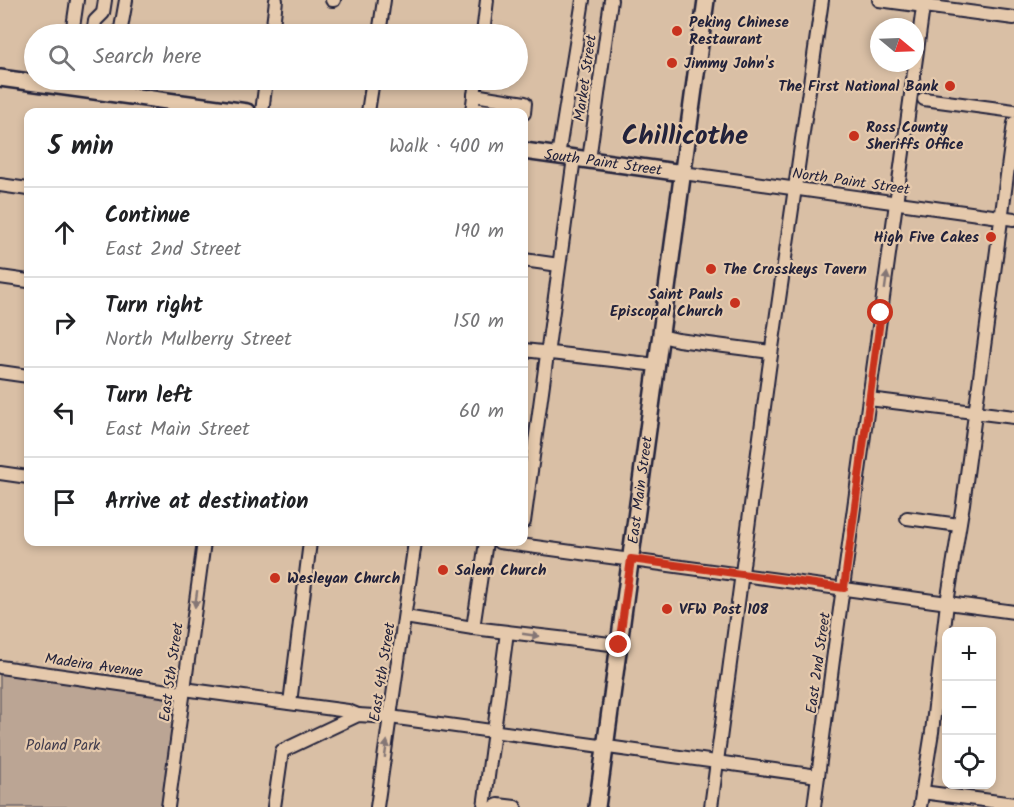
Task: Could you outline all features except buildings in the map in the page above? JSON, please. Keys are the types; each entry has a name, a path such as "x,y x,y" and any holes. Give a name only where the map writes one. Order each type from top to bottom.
{"main road":[{"name":"East Main Street","path":"597,807 706,0"},
{"path":"0,78 24,80"},
{"path":"115,90 161,107 178,108"},
{"name":"South Paint Street","path":"528,152 683,173"}],"street":[{"path":"73,24 77,0"},
{"path":"95,24 103,13 105,0"},
{"path":"122,24 126,0"},
{"path":"273,24 276,0"},
{"path":"381,24 384,0"},
{"path":"484,24 487,0"},
{"name":"Market Street","path":"558,156 583,0"},
{"name":"Market Street","path":"528,493 559,265 611,0"},
{"path":"711,807 771,352 822,0"},
{"path":"879,0 924,3 1014,18"},
{"name":"East 2nd Street","path":"814,807 924,3"},
{"path":"262,108 265,90"},
{"path":"369,108 371,90"},
{"path":"472,108 475,90"},
{"path":"474,95 525,102 524,108"},
{"path":"924,99 1014,111"},
{"path":"920,807 1014,123"},
{"name":"North Paint Street","path":"683,173 1014,219"},
{"path":"0,185 24,188"},
{"path":"528,261 559,265"},
{"path":"0,277 24,280"},
{"path":"661,336 771,352"},
{"path":"528,351 657,365"},
{"path":"0,372 24,375"},
{"path":"869,399 1014,417"},
{"path":"0,472 24,476"},
{"path":"907,518 959,525"},
{"path":"528,544 1014,612"},
{"name":"East 5th Street","path":"168,807 203,546"},
{"path":"290,703 310,546"},
{"name":"East 4th Street","path":"377,807 414,546"},
{"path":"473,628 485,546"},
{"path":"405,617 473,628 619,645"},
{"path":"484,807 507,632"},
{"name":"Madeira Avenue","path":"0,667 290,703 348,711 358,715 390,717 818,776"},
{"path":"274,807 282,751 358,715"},
{"path":"922,792 1014,804"},
{"path":"494,807 498,805 515,807"}],"green space":[{"name":"Poland Park","path":"0,673 176,699 162,807 0,807"}],"place":[{"name":"Peking Chinese Restaurant","path":"677,31"},
{"name":"Jimmy John's","path":"672,63"},
{"name":"The First National Bank","path":"950,86"},
{"name":"Ross County Sheriffs Office","path":"854,136"},
{"name":"High Five Cakes","path":"991,237"},
{"name":"The Crosskeys Tavern","path":"711,269"},
{"name":"Saint Pauls Episcopal Church","path":"735,303"},
{"name":"Salem Church","path":"443,570"},
{"name":"Wesleyan Church","path":"275,578"},
{"name":"VFW Post 108","path":"667,609"}],"district":[{"name":"Chillicothe","path":"685,135"}],"route":[{"path":"619,645 631,559 844,588 881,313"}]}
